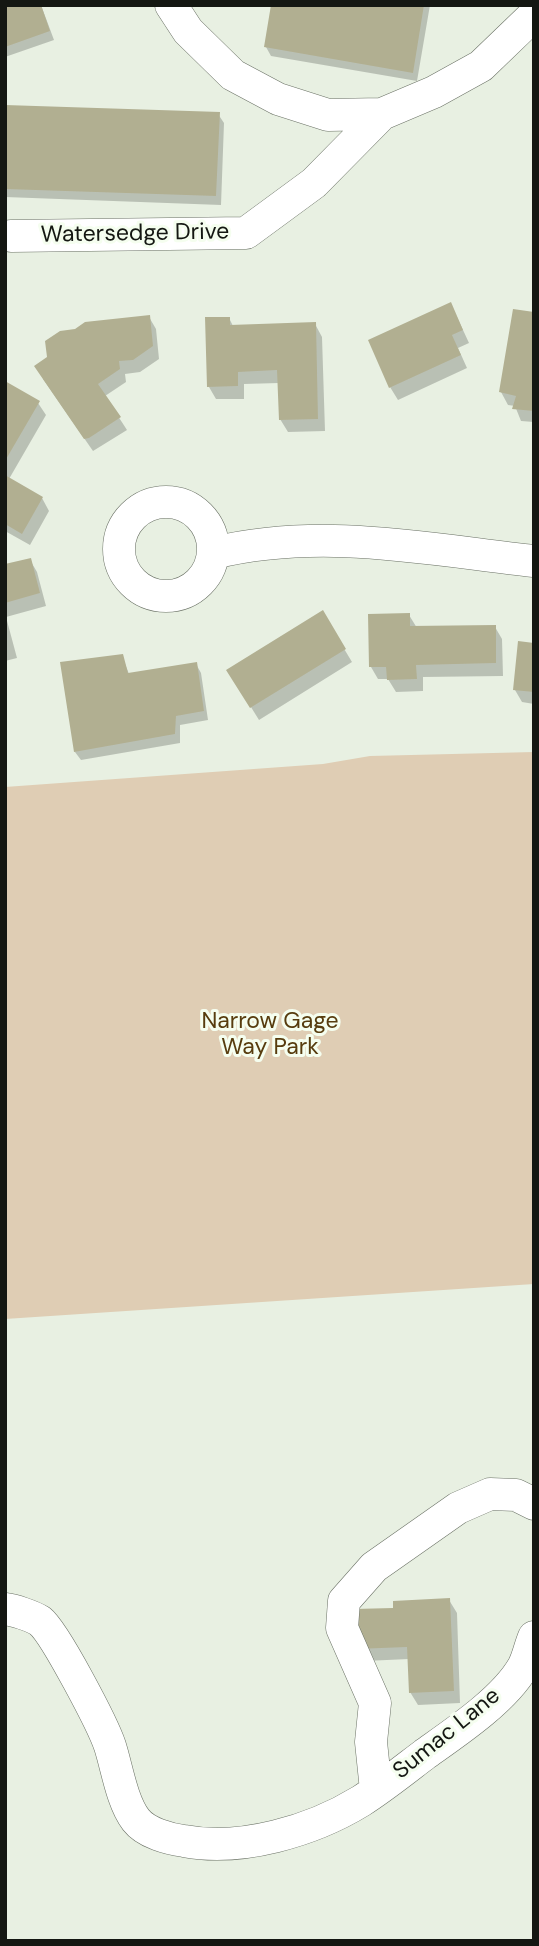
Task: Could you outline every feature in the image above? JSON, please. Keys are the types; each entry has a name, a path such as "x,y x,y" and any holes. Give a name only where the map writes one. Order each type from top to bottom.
{"street":[{"path":"171,5 188,31 233,75 278,99 328,115 382,114 434,92 481,66 527,35"},
{"name":"Watersedge Drive","path":"10,236 246,233 314,183 382,114"},
{"path":"214,553 251,544 350,539 534,561"},
{"name":"Sumac Lane","path":"376,1790 371,1742 375,1703 342,1628 344,1601 374,1567 458,1508 490,1494 516,1495 534,1504"},
{"name":"Sumac Lane","path":"5,1609 41,1622 60,1651 109,1743 123,1791 137,1822 164,1838 201,1845 237,1844 296,1831 330,1818 376,1790 471,1721 503,1691 523,1666 534,1637"}],"green space":[{"name":"Narrow Gage Way Park","path":"534,752 534,1284 5,1319 5,787 323,764 370,756"}],"building":[{"path":"5,5 41,5 50,31 5,47"},
{"path":"271,5 424,5 413,73 264,47"},
{"path":"5,105 220,112 216,196 5,189"},
{"path":"451,302 463,330 452,335 461,355 389,388 368,340"},
{"path":"513,309 534,312 534,411 512,409 516,396 499,392"},
{"path":"150,315 153,346 133,360 119,361 120,369 98,384 121,417 84,439 34,366 47,357 45,341 60,331 75,329 85,322"},
{"path":"205,317 230,317 230,325 316,322 318,419 279,420 277,370 238,372 238,386 207,387"},
{"path":"5,381 40,401 5,461"},
{"path":"5,475 43,497 22,534 5,524"},
{"path":"31,558 40,593 5,603 5,564"},
{"path":"323,610 346,649 250,708 226,670"},
{"path":"410,613 410,626 496,625 496,663 416,665 417,679 387,680 386,667 369,667 368,614"},
{"path":"518,641 534,643 534,692 513,690"},
{"path":"123,654 128,673 197,662 204,711 176,716 175,734 74,752 60,662"},
{"path":"450,1598 454,1691 409,1693 407,1647 356,1649 354,1609 393,1608 393,1601"}]}
